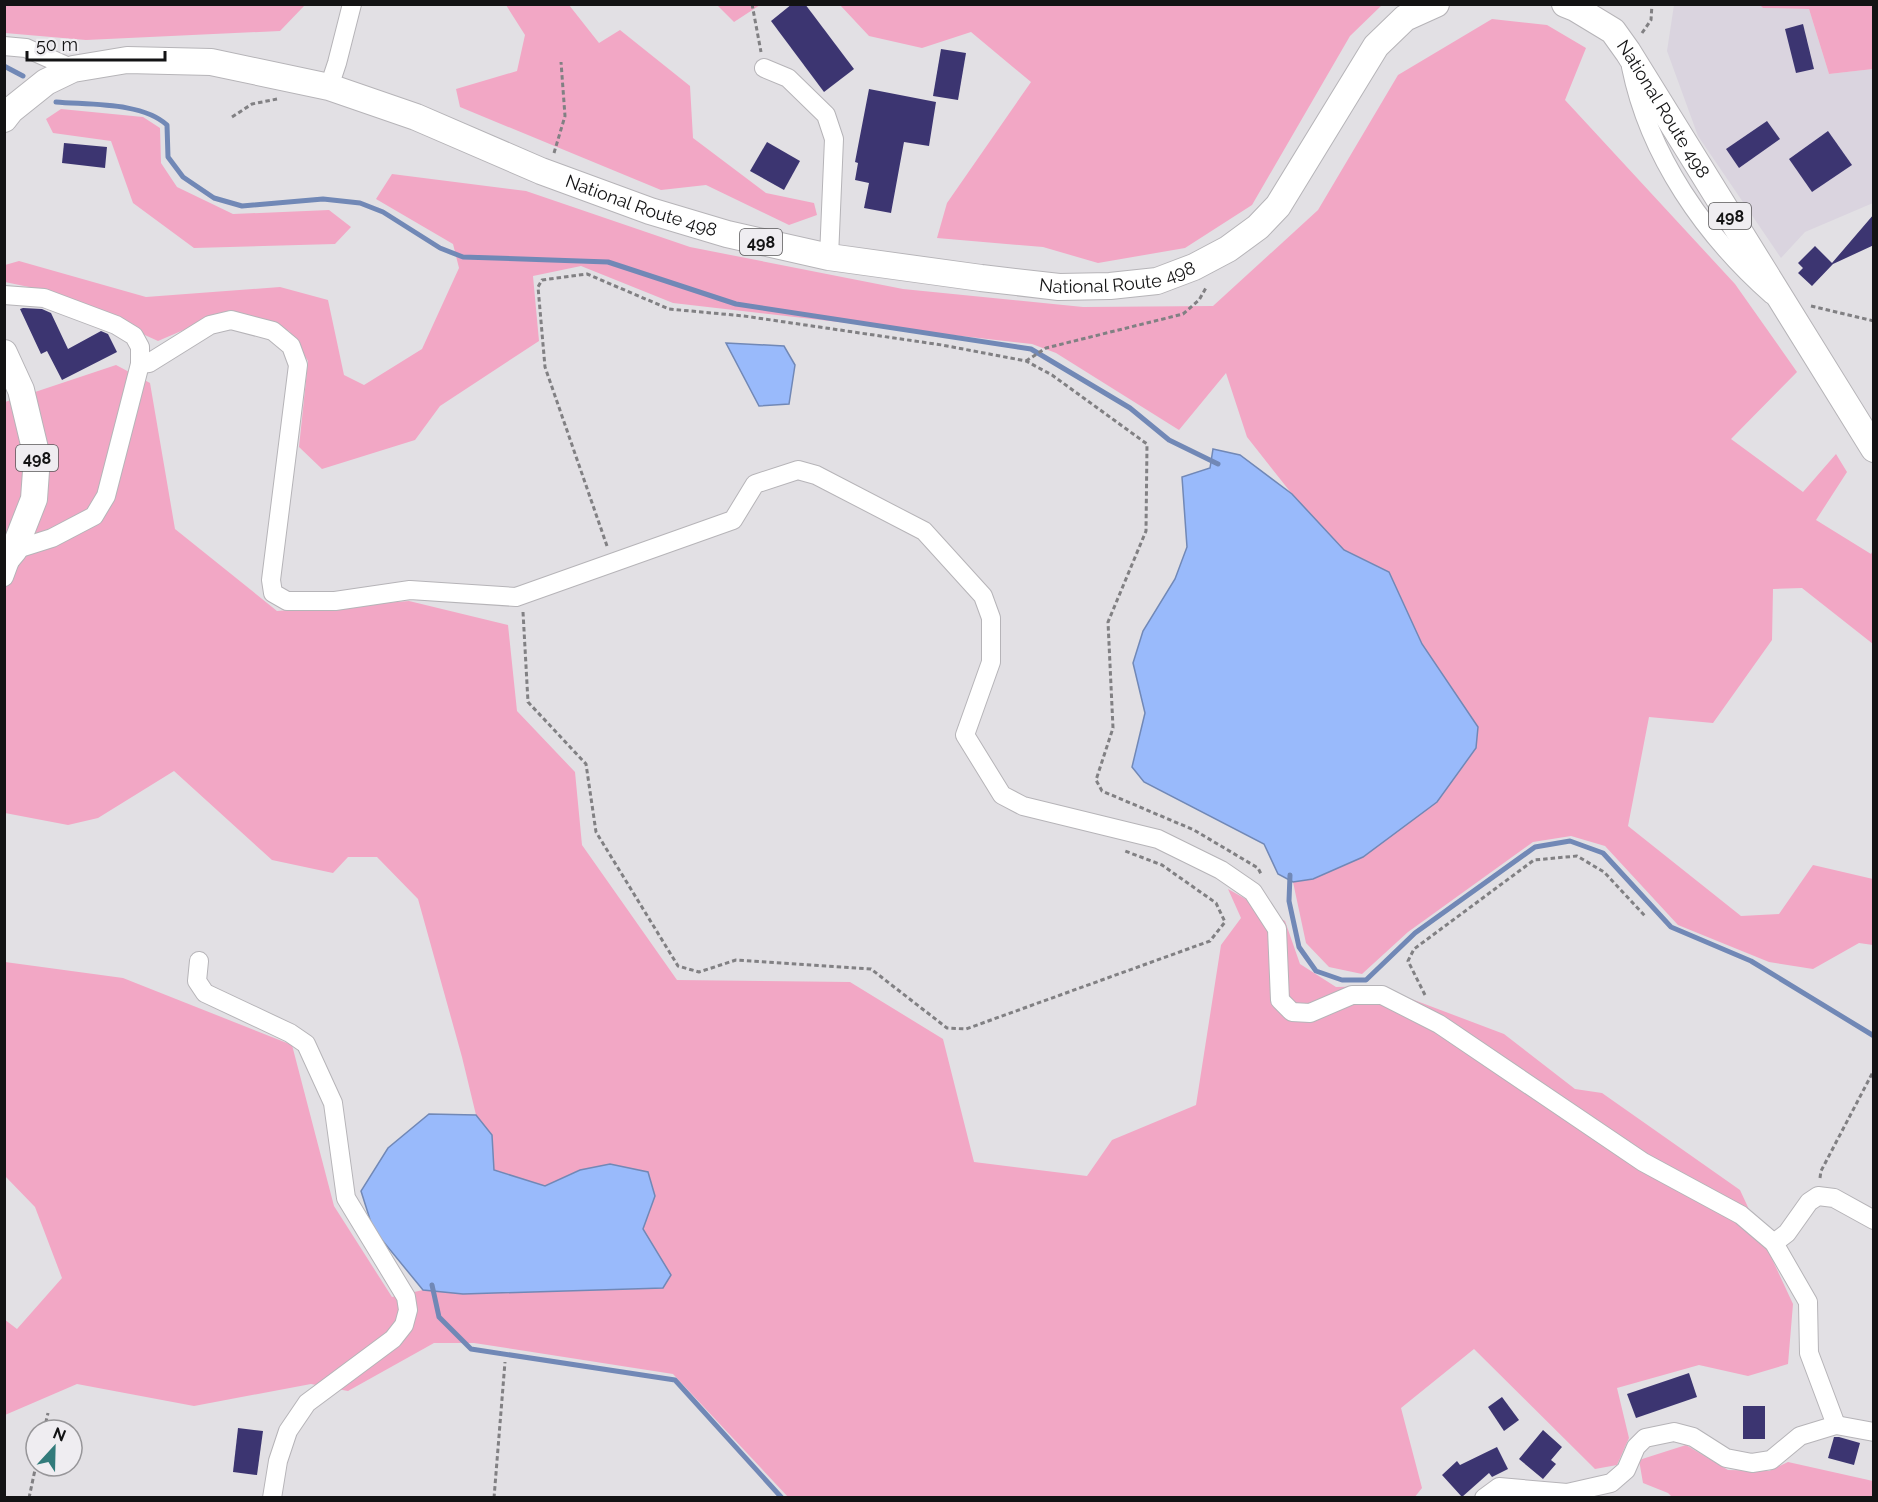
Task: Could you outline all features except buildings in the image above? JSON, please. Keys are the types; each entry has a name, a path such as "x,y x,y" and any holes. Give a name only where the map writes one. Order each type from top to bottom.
{"highway":[{"name":"National Route 498","path":"4,119 11,110 46,82 74,69 127,60 211,62 329,87 416,117 541,171 650,211 727,234 829,256 981,278 1059,287 1110,286 1157,281 1194,267 1228,249 1258,227 1278,206 1376,46 1405,18 1436,4"},
{"name":"National Route 498","path":"1564,4 1575,8 1621,42 1874,449"},
{"name":"498","path":"4,353 21,390 37,457 34,499 9,556"}],"street":[{"path":"329,87 338,63 352,4"},
{"path":"1596,4 1621,42"},
{"path":"4,46 26,48 74,69"},
{"path":"764,68 788,78 826,115 834,139 829,256"},
{"path":"4,295 44,298 116,325 134,336 140,347 140,364 106,496 94,516 52,538 9,556 4,577"},
{"path":"140,364 149,363 210,325 231,320 273,331 291,346 298,365 271,580 273,593 287,601 335,601 410,591 516,597 733,520 755,484 798,470 816,475 924,531 983,596 991,618 990,662 966,735 1002,795 1023,806 1158,839 1221,870 1253,892 1277,929 1280,1000 1292,1012 1310,1013 1352,995 1382,995 1439,1024 1644,1162 1741,1215 1774,1243 1808,1302 1809,1353 1836,1425"},
{"path":"199,961 197,981 205,993 290,1033 306,1044 333,1103 346,1198 406,1297 408,1310 404,1325 393,1339 307,1404 288,1431 278,1461 272,1497"},
{"path":"1774,1243 1787,1233 1809,1202 1818,1196 1834,1198 1874,1220"},
{"path":"1484,1497 1499,1487 1567,1495 1611,1483 1626,1470 1635,1447 1645,1438 1674,1432 1693,1437 1726,1458 1752,1463 1771,1460 1800,1436 1836,1425 1874,1432"}],"path":[{"path":"752,4 764,68"},
{"path":"1621,42 1651,20 1652,4"},
{"path":"541,171 555,151 565,116 561,62"},
{"path":"613,562 545,367 538,287 542,280 587,274 669,309 756,318 942,345 1026,361 1052,375 1147,444 1146,531 1108,622 1113,728 1096,780 1102,791 1194,830 1258,868 1263,878"},
{"path":"1026,361 1046,348 1183,314 1199,300 1210,280"},
{"path":"1786,309 1809,305 1874,321"},
{"path":"516,597 522,608 528,702 586,764 596,832 678,966 699,972 736,960 871,969 947,1028 966,1029 1210,941 1225,922 1216,903 1162,865 1119,849"},
{"path":"1439,1024 1408,961 1414,949 1534,860 1577,855 1604,872 1646,917"},
{"path":"1818,1196 1821,1171 1874,1070"},
{"path":"494,1497 505,1362"},
{"path":"47,1418 48,1413"},
{"path":"29,1497 33,1478"}],"shaded area":[{"path":"1760,4 1763,8 1809,9 1829,74 1873,69 1873,203 1805,232 1781,258 1698,136 1667,51 1674,5"},
{"path":"4,5 305,5 280,31 86,40 5,33"},
{"path":"506,5 569,5 599,43 620,30 690,86 693,138 766,193 814,203 817,215 789,225 706,185 661,190 460,107 456,89 517,71 525,35"},
{"path":"717,5 760,5 734,22"},
{"path":"840,5 1382,5 1350,36 1252,205 1185,248 1098,263 1043,247 937,238 947,203 1031,82 971,32 922,48 869,36"},
{"path":"1760,5 1873,5 1873,69 1829,74 1809,9 1763,8"},
{"path":"1492,19 1547,25 1586,48 1565,100 1735,284 1797,372 1731,439 1803,492 1836,454 1847,472 1816,520 1871,554 1873,550 1873,644 1802,588 1773,589 1772,640 1713,723 1649,717 1628,826 1741,916 1779,914 1813,865 1873,879 1873,945 1859,943 1813,969 1769,962 1678,925 1605,846 1571,836 1533,842 1408,932 1362,974 1329,967 1306,943 1293,882 1313,879 1478,727 1422,644 1389,572 1344,550 1292,494 1247,437 1226,373 1179,430 1056,353 1032,344 673,303 581,266 533,276 539,341 440,406 415,440 322,469 299,447 308,361 289,331 230,310 158,341 48,291 5,282 5,265 19,261 146,297 280,287 328,300 344,375 364,385 422,349 459,268 453,244 376,199 392,174 526,191 690,247 903,289 1083,307 1213,306 1318,210 1398,75"},
{"path":"61,109 143,117 160,128 161,163 177,187 233,214 329,210 351,227 335,244 194,248 133,203 111,141 53,133 46,119"},
{"path":"116,365 150,383 175,529 277,611 409,601 508,625 517,711 575,772 582,845 677,980 850,982 943,1039 974,1162 1087,1176 1112,1140 1196,1105 1221,945 1241,918 1228,889 1285,921 1300,964 1336,987 1377,986 1504,1034 1575,1089 1602,1093 1740,1190 1793,1304 1788,1364 1748,1376 1699,1365 1617,1388 1629,1438 1617,1465 1595,1469 1474,1349 1401,1408 1422,1488 1414,1498 788,1497 673,1374 474,1343 434,1343 348,1391 311,1384 194,1406 77,1384 5,1415 4,1319 17,1329 62,1278 35,1207 5,1176 5,962 123,978 292,1045 334,1206 392,1297 423,1290 463,1294 663,1288 671,1275 643,1229 655,1196 580,1170 545,1186 493,1170 492,1135 476,1115 418,899 377,857 348,857 333,873 272,860 174,771 98,818 68,825 5,813 5,402"},
{"path":"1686,1445 1728,1470 1769,1471 1788,1462 1873,1481 1873,1497 1672,1497 1668,1493 1643,1483 1639,1460"}],"water":[{"path":"726,343 784,346 795,365 789,404 759,406"},
{"path":"1213,449 1240,455 1292,494 1344,550 1389,572 1422,644 1478,727 1476,748 1437,802 1363,857 1313,879 1293,882 1278,874 1264,844 1144,782 1132,767 1145,713 1133,663 1143,631 1175,579 1187,547 1182,477 1210,468"},
{"path":"429,1114 476,1115 492,1135 494,1170 545,1186 580,1170 610,1164 648,1172 655,1196 643,1229 671,1275 663,1288 463,1294 423,1290 373,1229 361,1191 388,1148"}],"waterway":[{"path":"4,66 23,76"},
{"path":"56,102 130,108 156,118 167,125 168,157 183,177 214,198 242,206 323,199 360,203 383,212 440,248 463,257 608,262 736,304 1031,349 1130,408 1169,440 1218,464"},
{"path":"1290,875 1289,901 1299,947 1316,971 1342,980 1366,980 1415,933 1535,847 1570,841 1603,853 1671,927 1751,961 1874,1036"},
{"path":"432,1285 439,1317 471,1349 675,1380 782,1498"}]}
